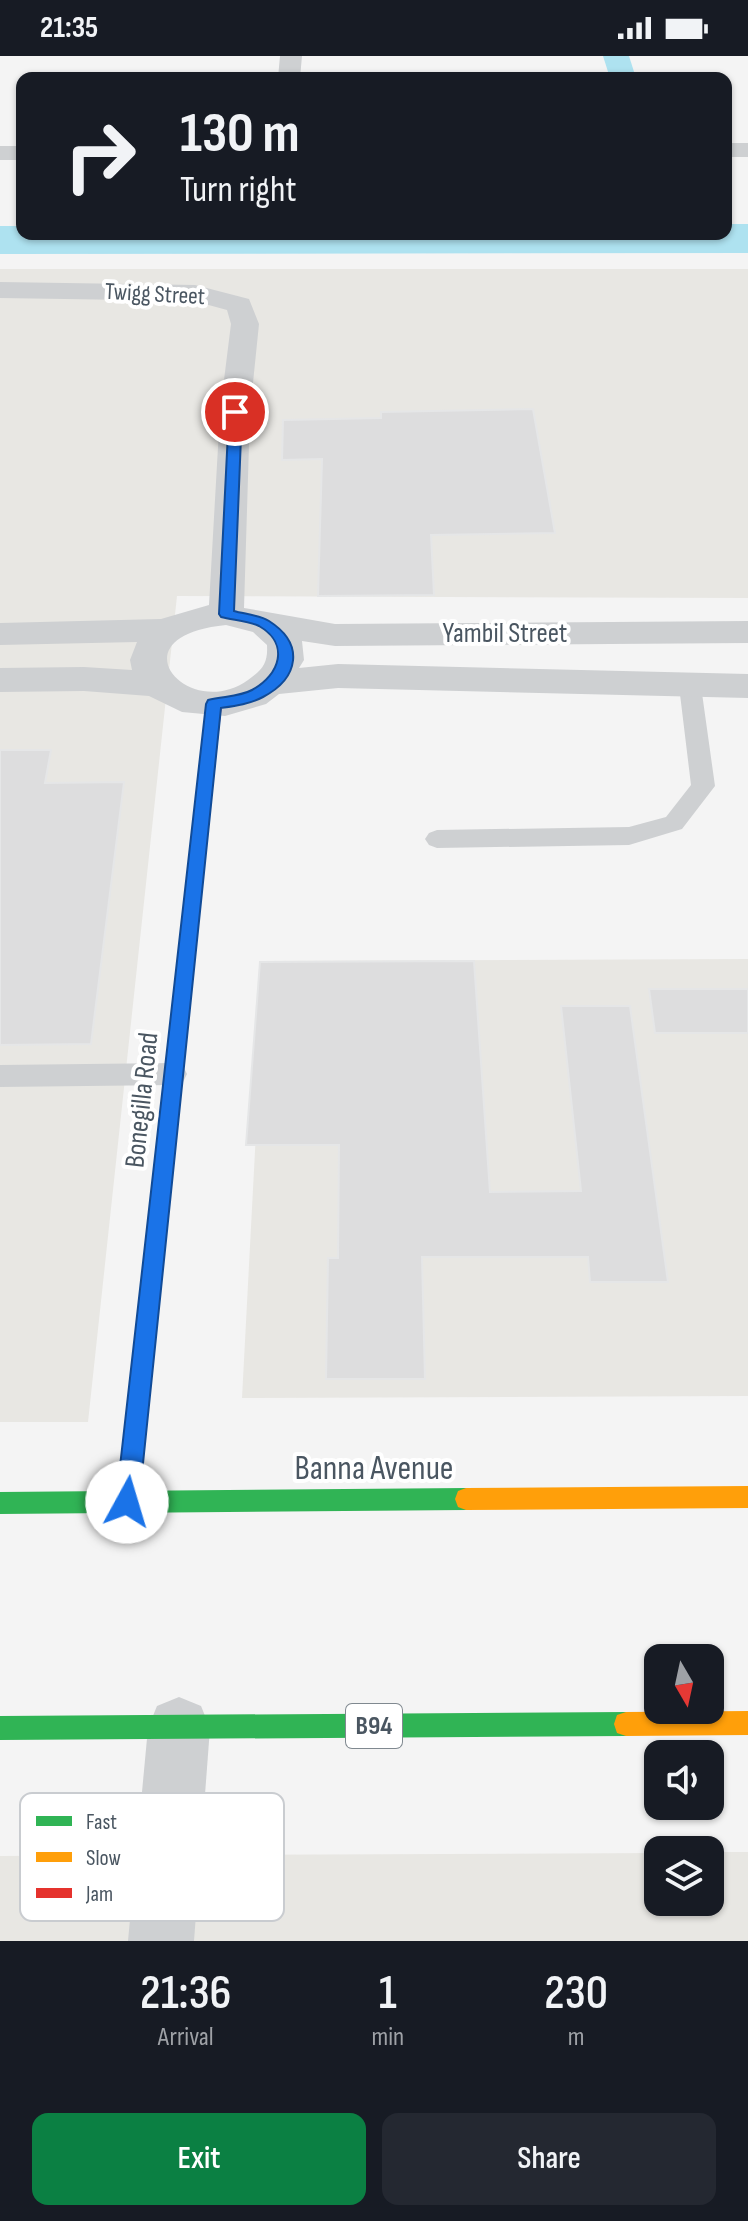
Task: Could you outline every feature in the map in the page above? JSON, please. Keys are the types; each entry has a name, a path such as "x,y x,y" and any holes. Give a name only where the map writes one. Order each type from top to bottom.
{"main road":[{"name":"Bonegilla Road","path":"127,1502 214,704"},
{"name":"Banna Avenue","path":"0,1503 748,1497"},
{"name":"B94","path":"0,1728 748,1723"}],"street":[{"name":"Twigg Street","path":"0,290 195,293 239,305 245,324 235,412 226,614"},
{"path":"226,614 263,623 285,643 287,656 284,670 274,682 259,693 237,701 214,704 171,695 157,684 149,671 148,657 167,630 185,620 226,614"},
{"name":"Yambil Street","path":"263,623 335,635 748,632"},
{"path":"0,634 167,630"},
{"name":"Yambil Street","path":"274,682 338,676 748,686"},
{"path":"0,680 84,679 157,684"},
{"path":"174,1793 179,1728"},
{"path":"161,1941 163,1921"}],"lane":[{"path":"437,839 629,836 674,823 703,786 690,686"},
{"path":"0,1076 173,1074"}],"shaded area":[{"path":"0,269 748,269 748,598 177,596 88,1422 0,1422"},
{"path":"748,959 748,1396 242,1398 265,961"},
{"path":"724,1852 748,1852 748,1941 0,1941 0,1856 20,1856 20,1921 284,1921 284,1855 644,1853 644,1916 724,1916"}],"water":[{"path":"732,224 748,224 748,253 0,254 0,226 16,226 16,240 732,240"}],"building":[{"path":"533,409 555,533 431,535 434,595 318,596 322,459 282,460 283,420 381,418 381,412"},
{"path":"0,750 51,750 45,783 124,782 91,1044 0,1045"},
{"path":"474,961 490,1192 581,1191 561,1006 630,1006 668,1282 590,1282 588,1257 422,1257 425,1379 326,1379 328,1258 338,1258 339,1145 246,1145 260,962"},
{"path":"649,989 748,989 748,1033 655,1033"}],"waterway":[{"path":"616,56 621,72"}],"traffic: fast":[{"path":"0,1503 466,1499"},
{"path":"0,1728 626,1724"}],"traffic: slow":[{"path":"127,1502 195,879"},
{"path":"466,1499 748,1497"},
{"path":"626,1724 748,1723"}],"traffic: jam":[{"path":"195,879 214,704"}],"route":[{"path":"127,1502 214,704 237,701 259,693 284,670 287,656 285,643 263,623 246,616 226,614 235,412"}]}
